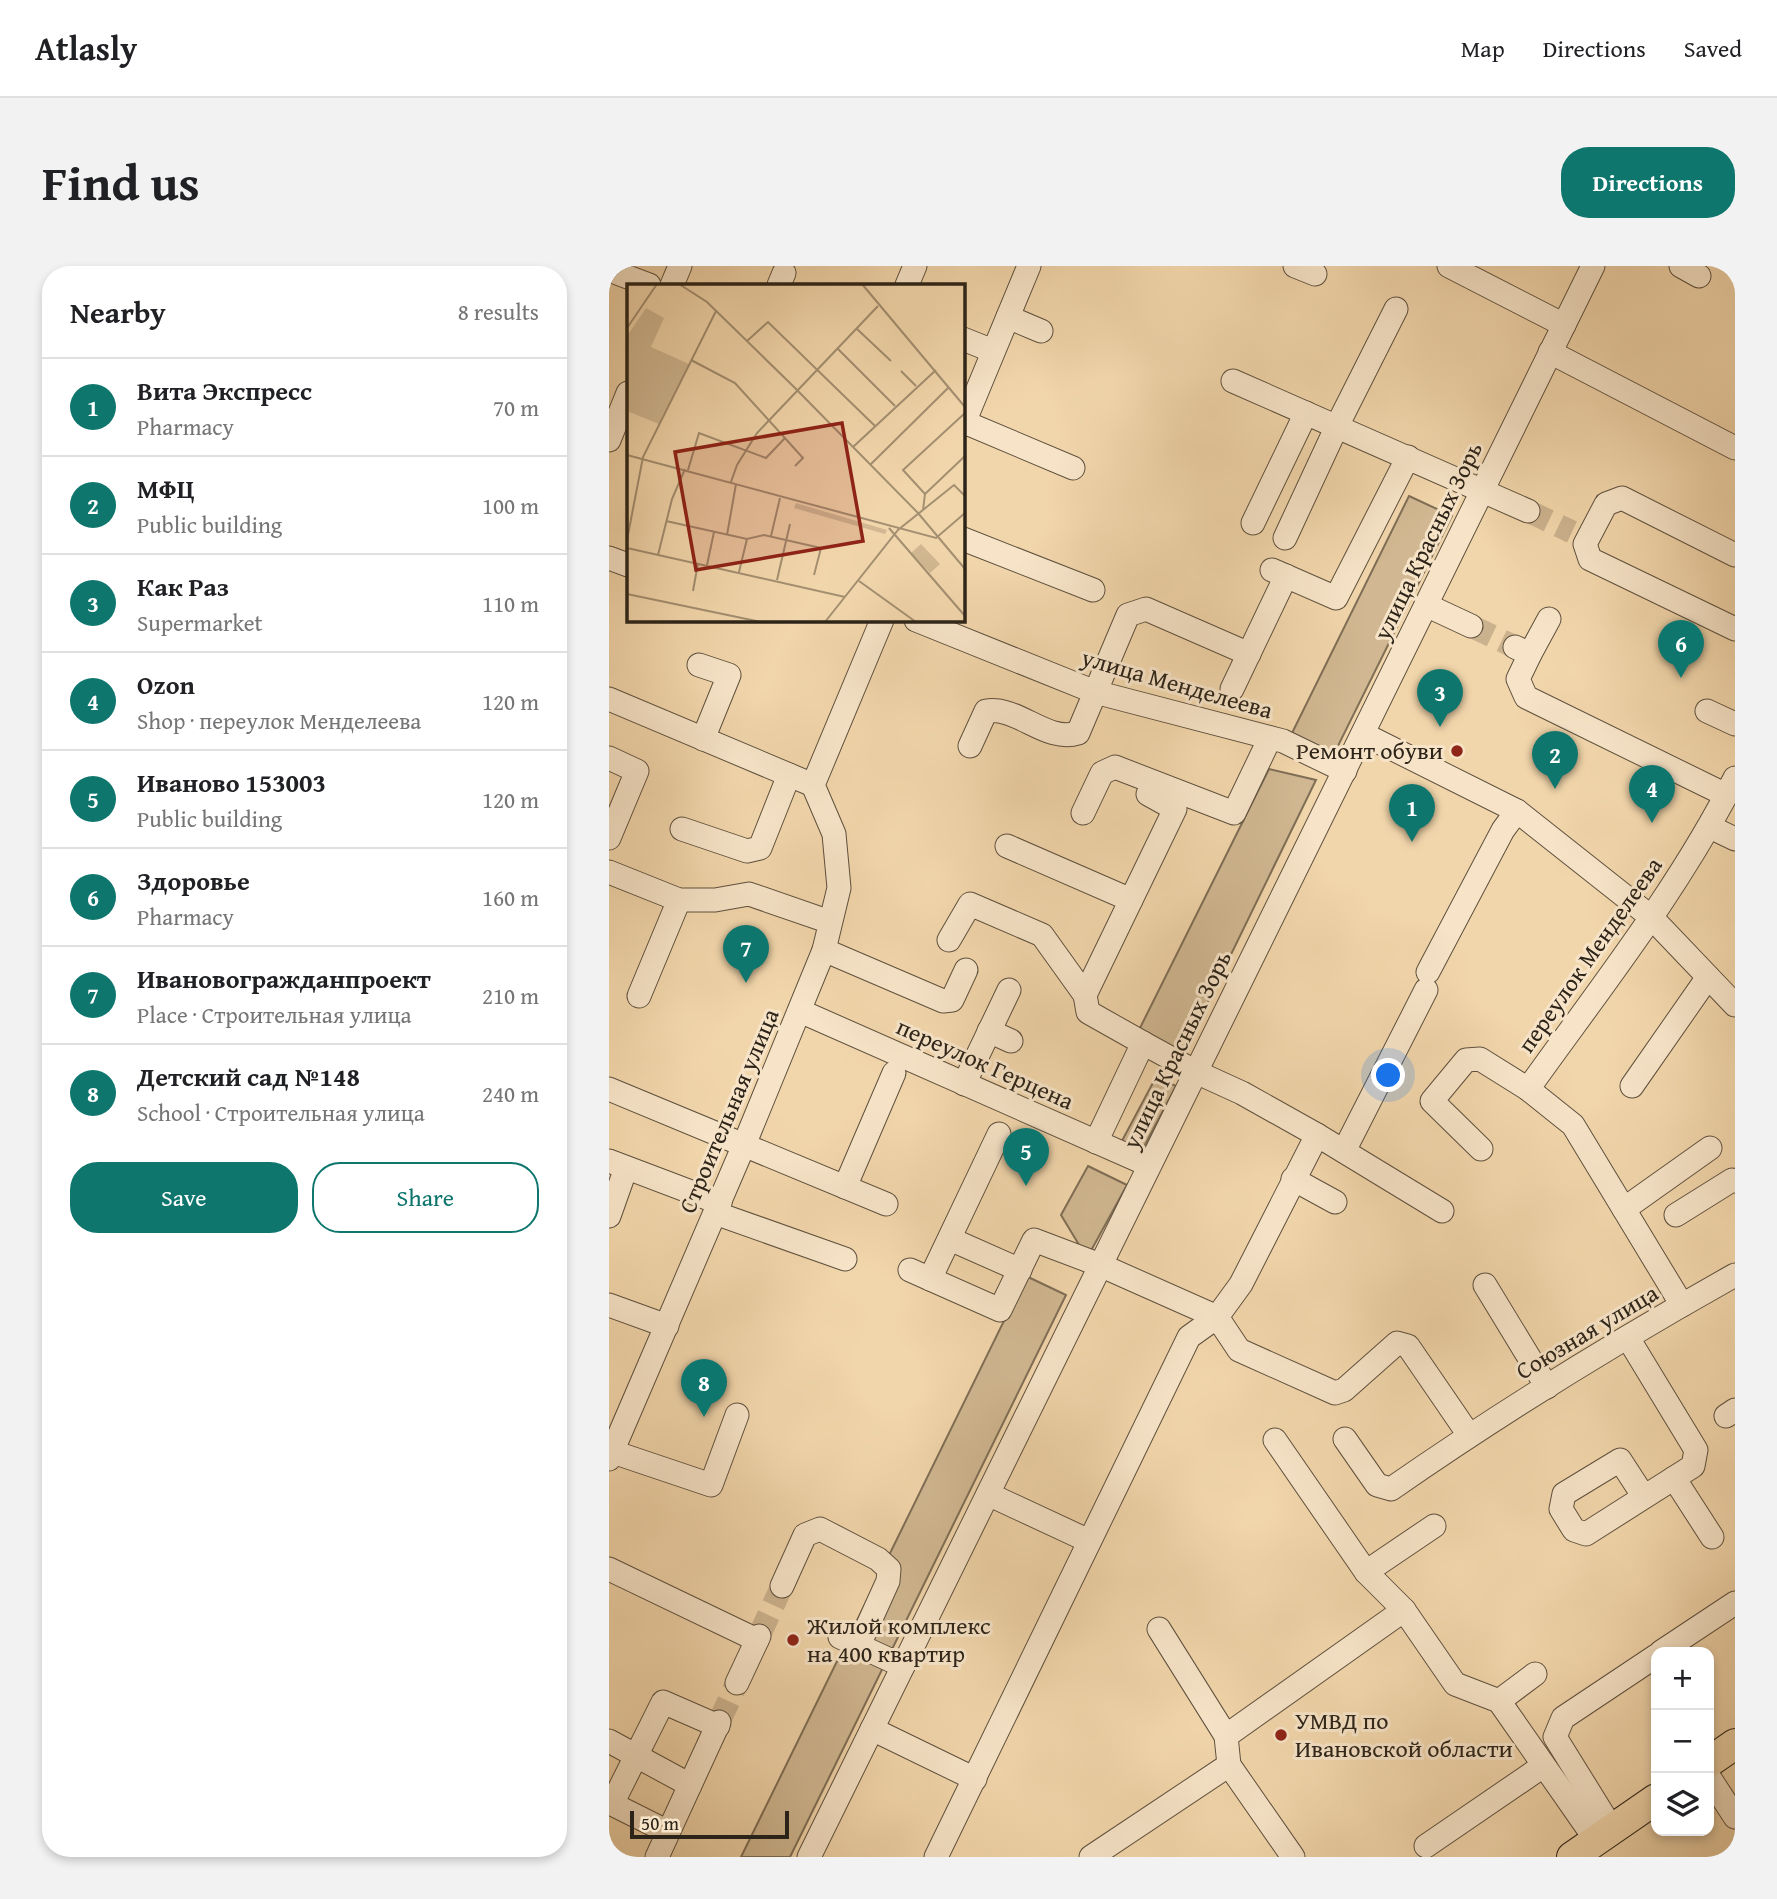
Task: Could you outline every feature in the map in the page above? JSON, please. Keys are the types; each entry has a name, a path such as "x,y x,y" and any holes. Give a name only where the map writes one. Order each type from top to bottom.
{"main road":[{"path":"1714,1759 1735,1744"},
{"path":"1572,1857 1651,1802"}],"street":[{"path":"672,284 680,266"},
{"path":"907,284 915,266"},
{"path":"964,422 1029,266"},
{"path":"1448,266 1477,272 1564,325"},
{"name":"улица Красных Зорь","path":"809,1857 1593,266"},
{"path":"609,270 646,284"},
{"path":"1285,538 1396,309"},
{"path":"1008,317 1041,331"},
{"path":"964,339 993,351"},
{"path":"1550,352 1735,448"},
{"path":"1233,380 1528,511"},
{"path":"609,440 627,395"},
{"path":"1253,523 1306,413"},
{"path":"964,424 1073,468"},
{"path":"1232,689 1249,654 1279,573 1336,598 1408,457"},
{"path":"1735,555 1622,498 1606,504 1580,535 1590,559 1735,629"},
{"path":"964,539 1093,590"},
{"path":"609,558 627,565"},
{"path":"1426,605 1471,626"},
{"path":"970,747 986,711 998,709 1064,737 1078,733 1128,615 1146,609 1249,654"},
{"path":"1549,619 1523,651 1518,679 1526,697 1731,786"},
{"path":"609,699 813,785 880,621"},
{"name":"улица Менделеева","path":"918,621 1095,692 1283,741 1345,771"},
{"path":"699,665 729,676 702,738"},
{"path":"1707,711 1735,724"},
{"path":"1363,734 1517,811 1651,917 1735,1006"},
{"path":"1083,813 1103,773 1115,766 1234,813 1270,738"},
{"path":"609,758 637,771 609,838"},
{"path":"682,829 747,851 760,848 789,775"},
{"name":"Строительная улица","path":"611,1457 824,950 839,888 834,834 813,785"},
{"name":"переулок Менделеева","path":"1528,1089 1651,917 1710,827 1731,786"},
{"path":"1085,995 1175,809 1148,794"},
{"path":"1344,1151 1503,830 1517,811"},
{"path":"1710,827 1735,839"},
{"path":"1007,846 1131,900"},
{"path":"609,872 679,900 715,901 749,894 830,922"},
{"path":"639,996 679,900"},
{"path":"949,940 970,904 1042,934 1085,995 1088,1012 1317,1135 1442,1211"},
{"path":"824,950 943,1001 952,1000 966,970"},
{"path":"1632,1086 1708,977"},
{"path":"964,1084 1009,989"},
{"name":"переулок Герцена","path":"800,1011 1149,1165"},
{"path":"989,1031 1011,1041"},
{"path":"1096,1142 1143,1043"},
{"path":"1481,1149 1432,1101 1466,1060 1480,1059 1528,1089 1573,1125 1682,1304"},
{"path":"845,1187 894,1073"},
{"path":"609,1090 886,1204"},
{"path":"999,1134 950,1238 920,1275 1000,1310 1034,1240 1100,1265 1217,1317 1239,1350 1335,1393 1344,1390 1398,1343 1408,1346 1469,1435"},
{"path":"936,1857 1189,1337 1217,1317 1241,1284 1317,1135"},
{"path":"1624,1209 1710,1148"},
{"path":"609,1216 618,1165 845,1259"},
{"path":"1293,1180 1335,1202"},
{"path":"1676,1215 1732,1180 1735,1181"},
{"path":"950,1238 1020,1270"},
{"name":"Союзная улица","path":"1345,1439 1377,1485 1391,1489 1469,1435 1682,1304 1735,1275"},
{"path":"1485,1285 1547,1387"},
{"path":"609,1306 667,1326"},
{"path":"1628,1338 1696,1450 1693,1466 1644,1497"},
{"path":"611,1457 711,1485 737,1415"},
{"path":"1275,1440 1366,1572 1404,1610 1455,1684 1499,1701 1543,1766 1604,1834"},
{"path":"1674,1478 1712,1536"},
{"path":"988,1493 1089,1541"},
{"path":"1366,1572 1434,1526"},
{"path":"782,1586 806,1535 820,1530 878,1559 889,1569 888,1581 850,1641 903,1666"},
{"path":"609,1569 758,1638 737,1683"},
{"path":"1669,1647 1735,1603"},
{"path":"1226,1736 1404,1610"},
{"path":"1159,1629 1226,1736 1229,1765 1293,1857"},
{"path":"1604,1834 1555,1737 1563,1718 1651,1659"},
{"path":"1499,1701 1535,1674"},
{"path":"657,1857 669,1832 690,1785 719,1724 663,1702 612,1804 669,1832"},
{"path":"872,1729 975,1779"},
{"path":"609,1741 690,1785"},
{"path":"1091,1857 1229,1765"},
{"path":"1426,1846 1543,1766"},
{"path":"1714,1785 1735,1817"}],"shaded area":[{"path":"1409,496 1452,516 1334,754 1292,733"},
{"path":"1269,769 1316,780 1181,1057 1135,1038"},
{"path":"1156,1077 1176,1086 1136,1162 1116,1152"},
{"path":"1088,1166 1127,1185 1087,1258 1061,1215"},
{"path":"1026,1276 1066,1295 790,1857 741,1857"}],"tunnel":[{"path":"1528,511 1572,532"},
{"path":"1471,626 1515,647"},
{"path":"759,1636 782,1586"},
{"path":"719,1722 737,1683"}],"place":[{"name":"Здоровье","path":"1681,678"},
{"name":"Как Раз","path":"1440,727"},
{"name":"Ремонт обуви","path":"1457,751"},
{"name":"МФЦ","path":"1555,789"},
{"name":"Ozon","path":"1652,823"},
{"name":"Вита Экспресс","path":"1412,842"},
{"name":"Ивановогражданпроект","path":"746,983"},
{"name":"Иваново 153003","path":"1026,1186"},
{"name":"Детский сад №148","path":"704,1417"},
{"name":"Жилой комплекс на 400 квартир","path":"793,1640"},
{"name":"УМВД по Ивановской области","path":"1281,1735"}]}
